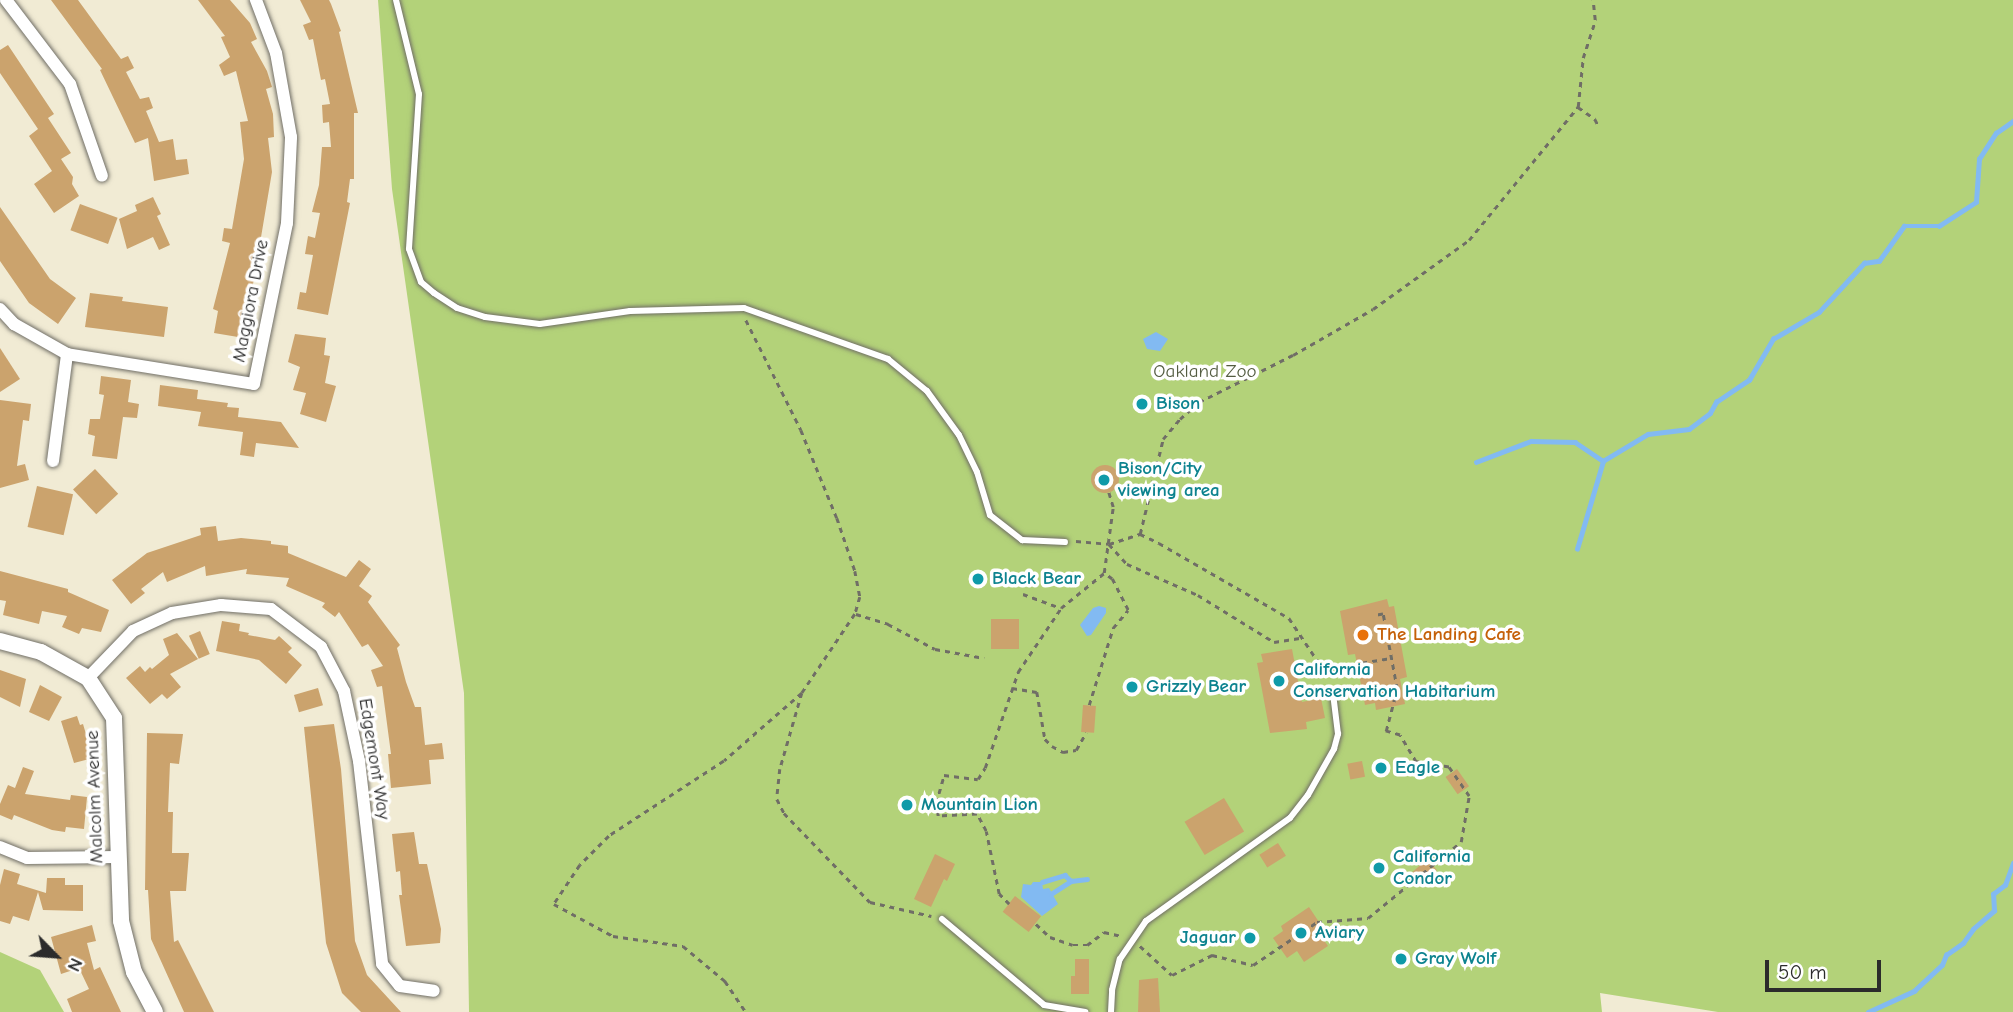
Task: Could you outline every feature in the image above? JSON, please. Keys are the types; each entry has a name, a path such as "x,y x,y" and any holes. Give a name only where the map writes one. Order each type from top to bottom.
{"street":[{"path":"6,0 70,84 102,176"},
{"name":"Maggiora Drive","path":"0,309 14,324 67,354 254,384 287,223 291,137 276,53 256,0"},
{"path":"53,461 67,354"},
{"name":"Edgemont Way","path":"88,678 133,631 172,613 221,605 271,609 321,647 344,691 359,761 382,964 400,986 434,991"},
{"name":"Malcolm Avenue","path":"0,641 41,652 88,678 114,718 121,921 134,972 155,1012"},
{"path":"0,847 27,858 118,856"}],"lane":[{"path":"396,0 419,94 409,249 421,282 457,308 513,322 540,324 630,311 740,308 758,311 888,359 927,391 959,435 977,472 990,515 1022,540 1065,542"},
{"path":"1111,1012 1117,970 1132,939 1146,921 1290,818 1308,795 1335,749 1338,734 1333,696"},
{"path":"942,919 1044,1004 1085,1012"}],"path":[{"path":"1140,534 1163,439 1199,402 1293,355 1373,309 1469,240 1578,107 1583,58 1595,20 1593,0"},
{"path":"1578,107 1595,119 1599,127"},
{"path":"740,308 801,430 837,518 855,571 860,597 855,614 802,693 724,761 609,836 580,865 554,904 613,936 683,946 725,981 746,1012"},
{"path":"1009,904 999,894 986,831 977,814 938,816 936,803 944,775 978,779 985,768 1018,672 1061,607 1104,573 1113,508 1105,480"},
{"path":"1065,542 1109,544 1140,534 1289,618 1323,669 1391,658"},
{"path":"1109,544 1126,564 1198,595 1274,642 1302,638"},
{"path":"1090,705 1113,628 1128,610 1112,579 1104,573"},
{"path":"1023,594 1061,607"},
{"path":"855,614 888,624 935,649 984,658"},
{"path":"1036,924 1050,937 1073,945 1087,945 1104,932 1132,939 1172,975 1212,955 1253,965 1317,922 1368,918 1461,842 1469,796 1449,767 1416,762 1400,735 1386,731 1397,689 1383,614 1377,615"},
{"path":"1012,688 1037,692 1045,739 1052,746 1063,752 1076,750 1086,733"},
{"path":"802,693 780,769 777,799 784,813 870,902 942,919"}],"green space":[{"name":"Oakland Zoo","path":"378,0 2013,0 2013,1012 1718,1012 1600,993 1602,1012 469,1012 464,693 392,189"},
{"path":"0,952 40,970 64,1012 0,1012"}],"water":[{"path":"1156,332 1168,339 1160,351 1147,349 1143,339"},
{"path":"1093,608 1106,608 1106,613 1091,635 1087,636 1080,625"},
{"path":"1033,882 1042,882 1043,889 1049,888 1058,904 1042,916 1021,897 1023,884 1031,885"}],"building":[{"path":"51,0 78,0 121,59 128,56 134,68 126,72 140,99 149,97 153,108 146,111 159,142 173,139 176,160 187,159 189,174 154,181 148,138 135,143 100,70 102,69"},
{"path":"198,0 230,0 250,23 257,39 251,42 267,71 272,87 266,89 273,114 274,137 268,138 272,172 244,338 214,333 218,311 213,309 230,243 222,241 224,228 232,229 244,159 240,122 248,121 236,71 224,76 219,65 230,57 221,37 225,36"},
{"path":"300,0 329,0 341,31 339,32 358,113 354,113 354,179 350,179 347,202 350,203 328,315 297,309 300,292 306,293 313,255 305,254 308,236 315,238 320,213 312,212 319,185 322,147 331,147 329,122 323,123 322,105 330,104 325,79 321,80 313,39 309,40 303,25 311,22"},
{"path":"8,45 54,114 48,118 71,153 61,159 73,177 72,184 79,196 54,213 34,184 52,171 29,136 38,129 0,73 0,50"},
{"path":"153,197 161,214 157,216 170,245 159,250 153,237 127,249 119,219 137,211 135,205"},
{"path":"80,204 118,218 108,244 70,230"},
{"path":"0,207 50,279 76,298 58,324 29,303 0,261"},
{"path":"90,293 123,297 122,301 168,307 164,337 85,327"},
{"path":"295,334 326,338 324,355 330,356 325,383 336,386 326,422 300,414 306,393 293,390 300,367 288,362"},
{"path":"0,348 20,379 0,392"},
{"path":"101,376 131,380 128,402 139,404 137,418 123,417 117,459 92,456 95,436 88,434 90,419 100,419 104,395 99,394"},
{"path":"160,385 198,390 197,399 228,403 227,407 239,408 238,417 281,422 299,448 256,443 254,457 240,455 243,432 198,426 201,412 158,406"},
{"path":"0,400 31,404 29,421 23,420 17,466 25,464 29,480 0,488"},
{"name":"Bison/City viewing area","path":"1105,465 1115,469 1119,479 1115,489 1105,493 1095,489 1091,479 1095,469"},
{"path":"95,469 118,494 96,514 73,489"},
{"path":"37,486 73,494 64,535 28,527"},
{"path":"216,526 218,541 241,538 271,541 271,544 288,546 288,553 346,577 359,560 371,569 359,586 372,596 368,602 400,645 397,648 406,682 415,707 421,707 425,745 442,743 444,759 429,760 431,784 391,788 388,754 391,754 382,686 377,687 371,670 383,666 368,644 362,647 339,612 335,617 322,607 325,603 286,586 289,578 246,574 247,569 206,576 205,566 167,582 163,572 141,589 145,593 131,604 112,580 147,553 201,535 200,528"},
{"path":"0,571 68,589 68,592 109,610 101,632 82,628 79,634 62,627 67,616 42,611 39,624 3,615 6,601 0,600"},
{"path":"1387,599 1389,607 1394,606 1407,677 1400,679 1405,704 1376,710 1375,703 1365,705 1355,654 1348,655 1340,611"},
{"path":"991,619 1019,619 1019,649 991,649"},
{"path":"222,621 240,624 239,631 249,633 248,635 275,640 279,636 292,648 288,652 302,665 286,684 259,660 216,651"},
{"path":"200,631 210,654 199,659 189,636"},
{"path":"177,633 198,659 170,674 181,687 167,699 162,694 150,704 126,678 140,666 145,672 150,667 152,669 169,655 163,639"},
{"name":"California Conservation Habitarium","path":"1292,649 1302,702 1321,698 1325,718 1306,722 1307,729 1270,733 1257,663 1263,662 1261,654"},
{"path":"0,670 26,679 20,707 0,697"},
{"path":"40,685 62,697 49,721 29,712"},
{"path":"318,688 323,705 299,712 294,695"},
{"path":"1083,705 1096,706 1094,733 1081,732"},
{"path":"77,716 80,725 83,724 93,758 74,763 61,721"},
{"path":"334,724 341,769 355,941 367,975 401,1012 361,1012 342,993 326,943 304,727"},
{"path":"147,733 183,734 179,764 170,763 168,812 173,812 172,853 189,853 186,891 170,891 174,942 178,940 214,1012 184,1012 151,939 148,890 145,890"},
{"path":"1362,761 1365,777 1350,780 1347,764"},
{"path":"23,767 34,771 25,794 70,800 71,795 87,797 84,829 66,827 65,832 52,830 14,815 12,820 0,815 0,804 8,785 15,788"},
{"path":"1457,769 1469,786 1458,794 1446,777"},
{"path":"1224,798 1244,831 1205,855 1185,822"},
{"path":"414,832 419,864 427,864 441,929 440,943 406,946 399,895 402,895 400,871 396,872 392,834"},
{"path":"1278,843 1286,856 1267,867 1259,855"},
{"path":"935,854 955,864 947,881 944,879 931,907 914,899"},
{"path":"1427,859 1437,870 1421,884 1411,873"},
{"path":"4,869 20,874 17,884 46,893 47,878 65,878 65,885 83,885 83,911 43,910 38,892 29,921 13,916 10,924 0,921 0,885"},
{"path":"1015,896 1041,916 1029,932 1003,912"},
{"name":"Aviary","path":"1309,907 1325,931 1320,935 1328,946 1304,962 1297,951 1287,958 1273,938 1283,931 1281,926"},
{"path":"92,925 96,941 87,943 94,970 100,967 121,1012 72,1012 67,999 89,989 79,968 61,974 51,937"},
{"path":"1075,959 1089,959 1089,994 1071,994"},
{"path":"1158,978 1160,1012 1138,1012 1139,980"}],"waterway":[{"path":"1476,462 1531,441 1575,442 1603,461 1648,434 1689,429 1710,413 1716,402 1749,380 1773,339 1819,312 1864,263 1879,261 1904,226 1939,226 1976,202 1979,159 1996,133 2013,121"},
{"path":"1577,549 1603,461"},
{"path":"1868,1012 1914,991 1942,965 1946,955 1963,943 1973,929 1994,911 1993,894 2005,885 2013,863"},
{"path":"1042,882 1065,875 1071,881"},
{"path":"1051,894 1071,881 1087,879"}],"place":[{"name":"Bison","path":"1142,404"},
{"name":"Bison/City viewing area","path":"1104,480"},
{"name":"Black Bear","path":"978,579"},
{"name":"The Landing Cafe","path":"1363,635"},
{"name":"California Conservation Habitarium","path":"1279,681"},
{"name":"Grizzly Bear","path":"1132,687"},
{"name":"Eagle","path":"1381,768"},
{"name":"Mountain Lion","path":"907,805"},
{"name":"California Condor","path":"1379,868"},
{"name":"Aviary","path":"1301,933"},
{"name":"Jaguar","path":"1250,938"},
{"name":"Gray Wolf","path":"1401,959"}]}
